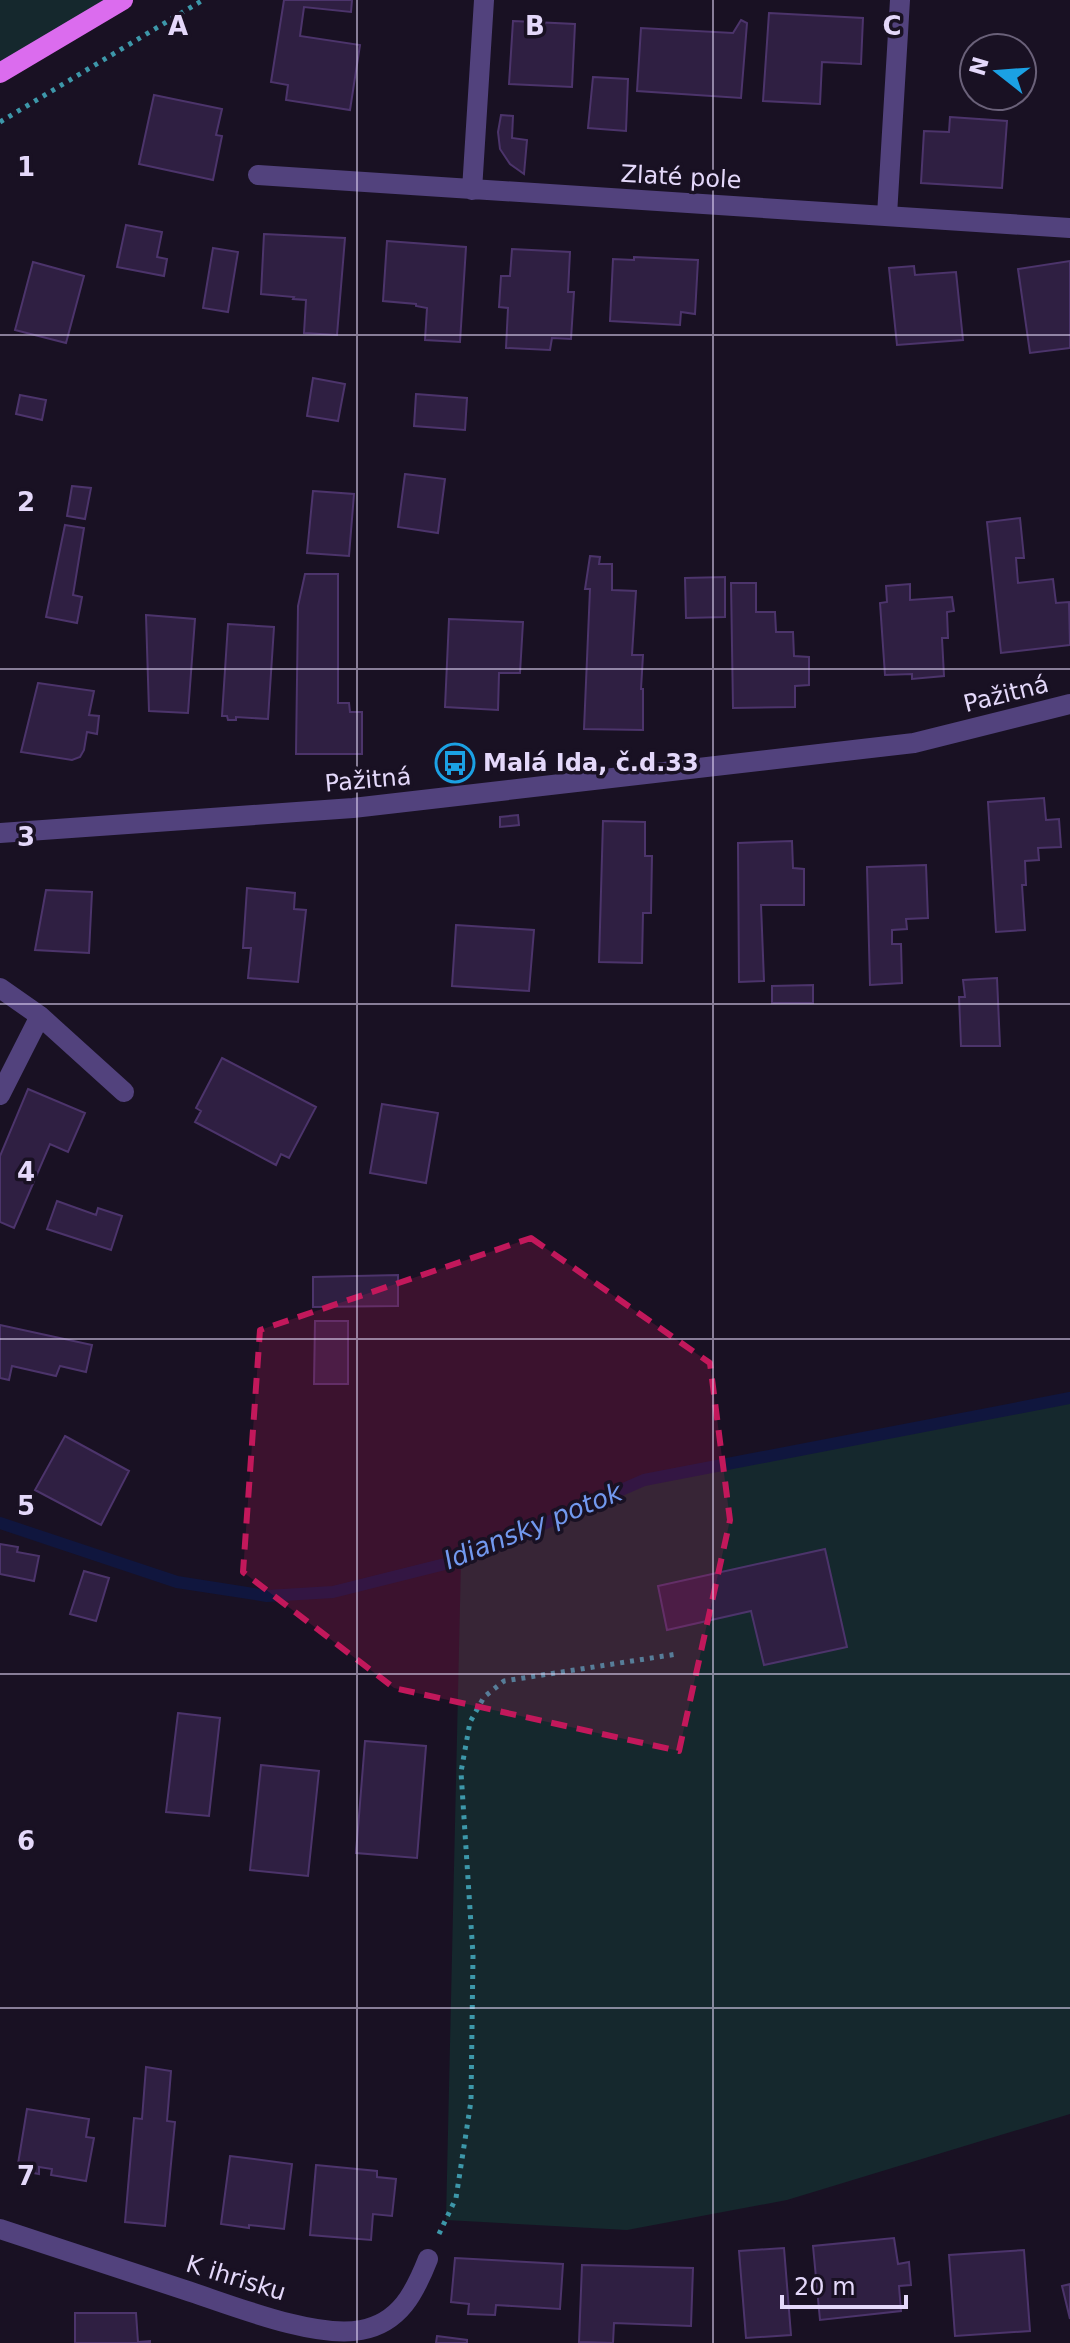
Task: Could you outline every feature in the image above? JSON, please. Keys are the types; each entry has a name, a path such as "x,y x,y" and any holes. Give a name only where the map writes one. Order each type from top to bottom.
{"main road":[{"path":"0,73 123,0"}],"street":[{"path":"472,190 484,0"},
{"path":"887,215 900,0"},
{"name":"Zlaté pole","path":"258,175 1070,228"},
{"name":"Pažitná","path":"0,833 353,808 914,743 1070,704"},
{"path":"0,988 40,1016 124,1092"},
{"path":"0,1095 40,1016"},
{"name":"K ihrisku","path":"0,2229 250,2311 335,2332 363,2330 390,2319 407,2304 419,2284 428,2259"}],"path":[{"path":"0,122 203,0"},
{"path":"428,2259 456,2198 471,2101 473,1955 461,1772 470,1722 484,1697 504,1681 677,1654"}],"highlighted area":[{"path":"531,1238 710,1363 730,1520 679,1751 394,1688 243,1572 260,1330"}],"green space":[{"path":"0,0 123,0 0,73"},
{"path":"1070,1399 1070,2114 787,2200 627,2230 446,2220 461,1560 644,1480"}],"building":[{"path":"284,0 352,0 351,12 304,7 300,36 360,45 350,110 286,100 288,85 271,82"},
{"path":"769,13 863,18 861,64 822,62 820,104 763,101"},
{"path":"741,20 747,23 741,98 637,91 641,28 733,33"},
{"path":"513,21 575,24 572,87 509,84"},
{"path":"593,77 628,79 626,131 588,128"},
{"path":"154,95 222,109 216,135 222,136 213,180 139,164"},
{"path":"501,115 513,116 512,138 527,140 524,174 510,164 500,149 498,132"},
{"path":"950,117 1007,121 1002,188 921,183 924,131 949,132"},
{"path":"126,225 162,232 157,257 167,259 164,276 117,267"},
{"path":"264,234 345,238 337,335 304,333 306,300 261,294"},
{"path":"387,241 466,247 460,342 425,340 427,308 383,301"},
{"path":"213,248 238,252 228,312 203,308"},
{"path":"512,249 570,252 568,292 574,292 571,339 552,338 550,350 506,348 508,308 499,307 501,276 510,276"},
{"path":"634,257 698,260 695,314 681,312 680,325 610,321 613,259 634,260"},
{"path":"1070,261 1070,348 1030,353 1018,269"},
{"path":"33,262 84,276 66,343 15,330"},
{"path":"914,266 915,275 956,272 963,340 897,345 889,268"},
{"path":"313,378 345,384 338,421 307,416"},
{"path":"416,394 467,398 465,430 414,426"},
{"path":"20,395 46,400 42,420 16,414"},
{"path":"405,474 445,479 438,533 398,527"},
{"path":"72,486 91,488 85,519 67,516"},
{"path":"313,491 354,494 349,556 307,553"},
{"path":"1020,518 1024,558 1016,558 1018,583 1053,579 1056,603 1069,602 1070,645 1001,653 987,522"},
{"path":"65,525 84,528 73,595 82,597 77,623 46,617"},
{"path":"590,556 600,557 599,564 612,564 612,590 636,591 632,655 643,655 643,730 584,729 590,589 585,589"},
{"path":"305,574 338,574 338,703 349,703 350,712 362,712 362,754 296,754 298,606"},
{"path":"725,577 725,617 686,618 685,578"},
{"path":"731,583 756,583 756,612 775,612 776,632 793,632 794,656 809,657 809,685 795,686 795,707 733,708"},
{"path":"910,584 910,600 952,597 954,611 947,612 948,638 942,638 944,676 912,679 912,674 885,675 880,603 887,602 886,586"},
{"path":"146,615 195,619 188,713 149,711"},
{"path":"449,619 523,622 520,673 499,673 498,710 445,707"},
{"path":"228,624 274,627 268,719 236,717 236,720 228,720 227,716 222,716"},
{"path":"38,683 94,691 89,715 99,716 97,734 87,732 80,757 72,760 21,752"},
{"path":"1044,798 1046,820 1059,819 1061,847 1038,848 1039,860 1025,861 1026,885 1022,885 1025,930 996,932 988,802"},
{"path":"518,815 519,825 500,827 500,817"},
{"path":"603,821 645,822 645,856 652,856 651,913 643,913 642,963 599,962"},
{"path":"792,841 793,868 804,869 804,905 761,905 764,981 739,982 738,843"},
{"path":"926,865 928,918 906,919 907,929 892,930 892,944 901,944 902,983 870,985 867,867"},
{"path":"247,888 295,893 294,909 306,910 298,982 248,978 251,948 243,948"},
{"path":"46,890 92,892 89,953 35,950"},
{"path":"456,925 534,930 529,991 452,986"},
{"path":"997,978 1000,1046 961,1046 959,997 965,997 963,980"},
{"path":"813,985 813,1003 772,1003 772,986"},
{"path":"222,1058 316,1107 289,1158 281,1154 276,1165 195,1122 201,1111 196,1108"},
{"path":"28,1089 85,1113 68,1152 50,1144 14,1228 0,1222 0,1156"},
{"path":"382,1104 438,1113 426,1183 370,1173"},
{"path":"57,1201 96,1215 98,1208 122,1216 111,1250 47,1229"},
{"path":"398,1275 398,1306 313,1307 313,1277"},
{"path":"315,1321 348,1321 348,1384 314,1384"},
{"path":"0,1325 92,1345 86,1372 60,1366 56,1376 12,1366 9,1380 0,1378"},
{"path":"65,1436 129,1471 101,1525 35,1490"},
{"path":"0,1544 18,1547 17,1552 39,1556 34,1581 0,1574"},
{"path":"825,1549 847,1647 764,1665 751,1611 667,1630 658,1586"},
{"path":"84,1571 109,1578 96,1621 70,1614"},
{"path":"178,1713 220,1718 209,1816 166,1812"},
{"path":"365,1741 426,1746 417,1858 356,1853"},
{"path":"261,1765 319,1771 308,1876 250,1870"},
{"path":"146,2067 171,2071 167,2121 175,2122 165,2226 125,2222 134,2118 142,2119"},
{"path":"27,2109 89,2119 86,2137 94,2138 86,2181 51,2175 52,2169 39,2167 39,2174 17,2170"},
{"path":"230,2156 292,2164 284,2229 221,2224"},
{"path":"316,2165 377,2171 377,2177 396,2179 392,2216 373,2214 371,2240 310,2235"},
{"path":"894,2238 898,2264 909,2262 911,2285 899,2286 901,2311 820,2320 813,2246"},
{"path":"784,2248 791,2335 746,2338 739,2251"},
{"path":"1024,2250 1030,2331 955,2336 949,2255"},
{"path":"455,2258 563,2264 560,2309 496,2305 495,2315 468,2314 469,2304 451,2302"},
{"path":"582,2265 693,2268 691,2326 614,2323 613,2343 579,2342"},
{"path":"1070,2284 1070,2319 1062,2286"},
{"path":"75,2313 136,2313 138,2342 150,2343 75,2343"},
{"path":"437,2336 467,2340 467,2343 436,2343"}],"waterway":[{"name":"Idiansky potok","path":"0,1523 177,1582 267,1596 333,1592 461,1560 644,1480 1070,1398"}],"place":[{"name":"Malá Ida, č.d.33","path":"455,763"}]}
